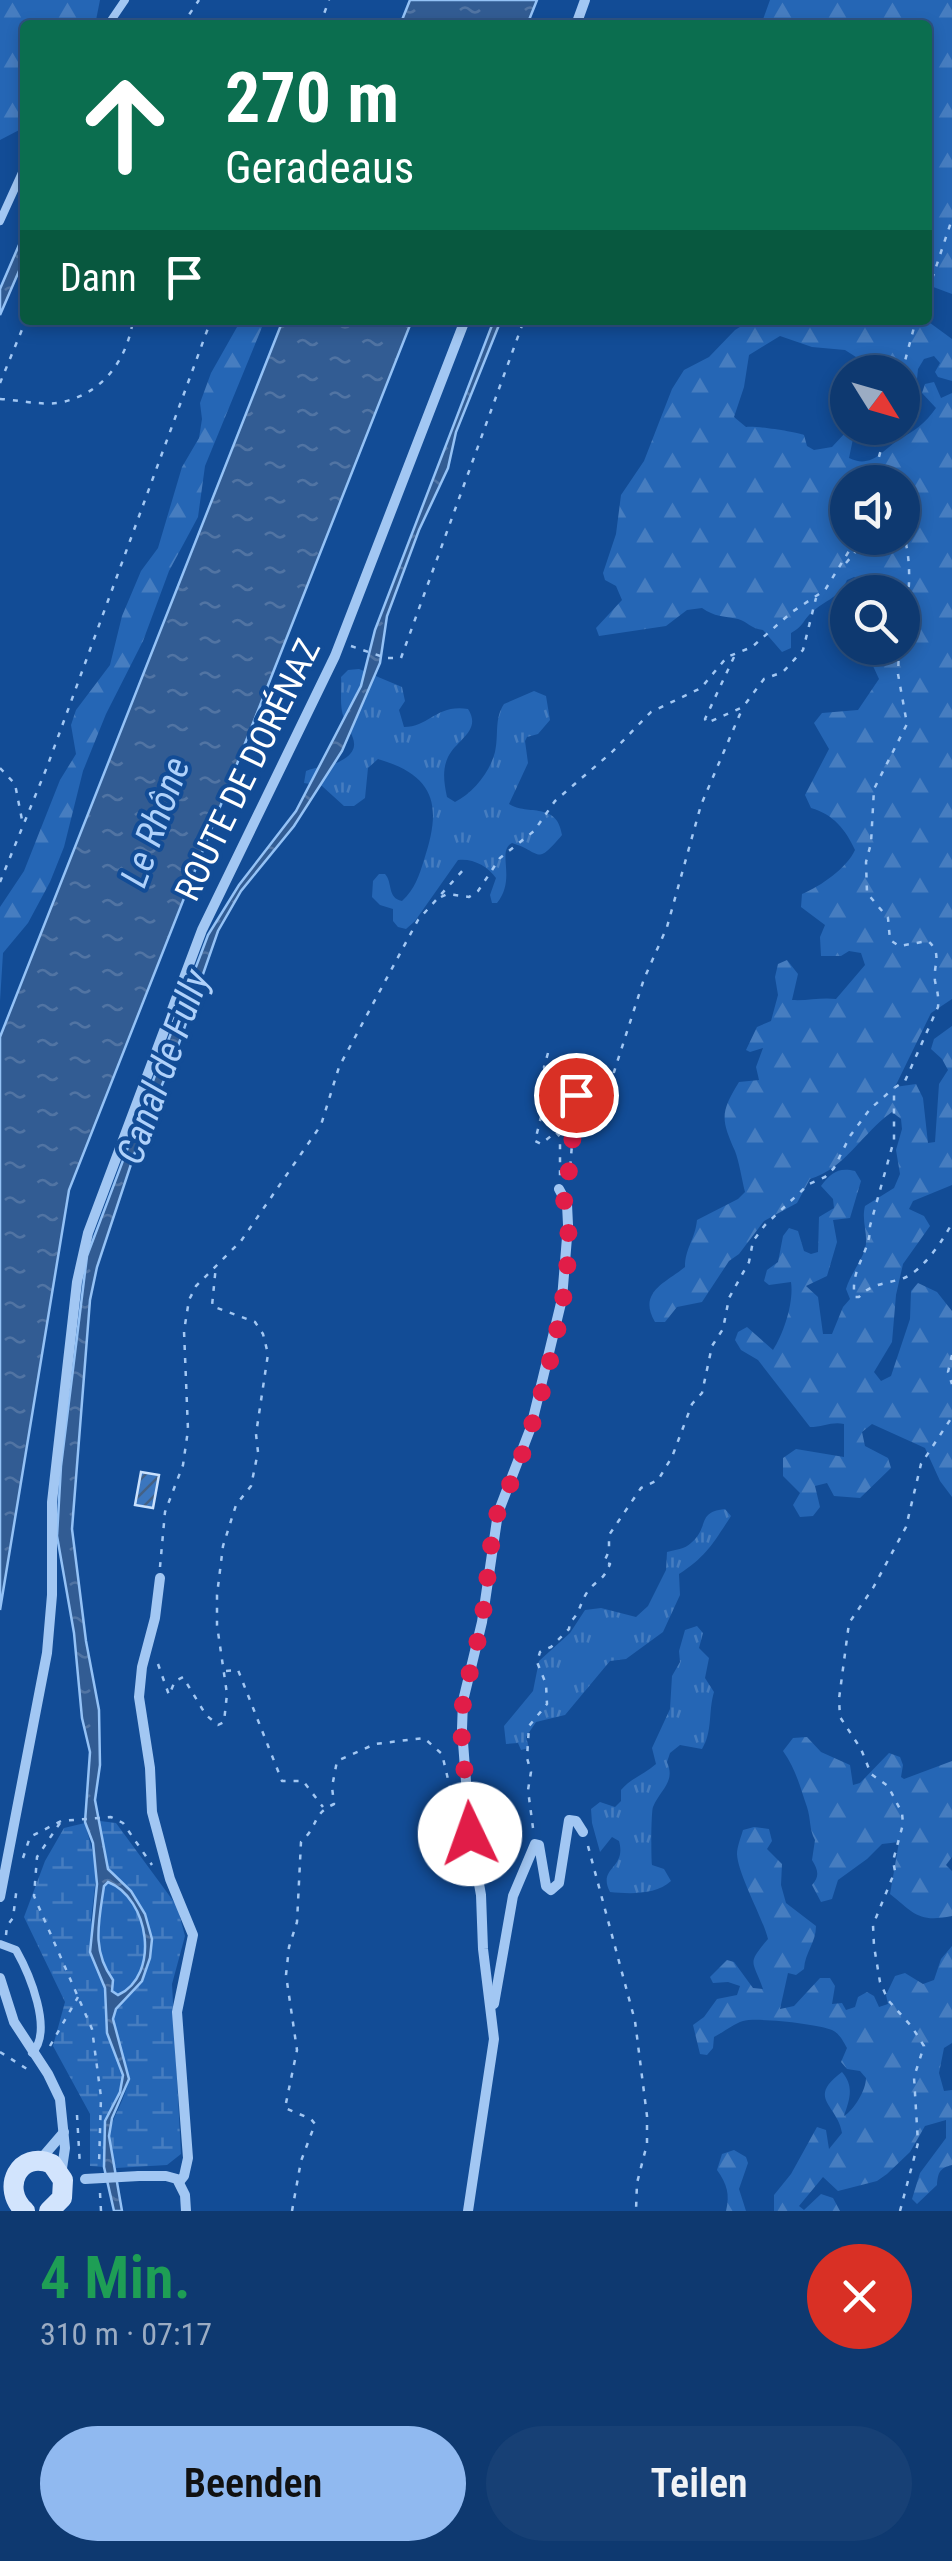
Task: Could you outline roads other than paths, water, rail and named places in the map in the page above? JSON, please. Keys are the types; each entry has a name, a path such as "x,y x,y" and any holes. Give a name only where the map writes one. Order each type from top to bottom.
{"main road":[{"path":"25,2211 5,2189 20,2165 52,2164 60,2195"}],"street":[{"name":"ROUTE DE DORÉNAZ","path":"0,1897 48,1653 52,1502 76,1282 85,1245 202,930 340,643 462,325"},
{"path":"468,2211 492,2060 492,2018 470,1834 462,1715 482,1622 498,1513 535,1412 562,1299 568,1224 567,1204 560,1189"},
{"path":"160,1578 139,1690 151,1777 150,1806 170,1879 193,1941 178,2002 188,2158 180,2182"},
{"path":"492,2018 513,1896 535,1844 539,1845 546,1886 551,1890 559,1883 568,1820 576,1821 583,1832"},
{"path":"0,1978 14,2022 38,2054 63,2110 60,2195"},
{"path":"20,2165 64,2131"},
{"path":"60,2195 85,2178 166,2176 180,2182 186,2211"}],"lane":[{"path":"0,221 20,177"},
{"path":"0,1944 16,1950 36,1999 42,2032 38,2054"}],"water":[{"path":"410,0 537,0 529,20 402,20"},
{"path":"20,243 20,269 0,315 0,289"},
{"name":"Le Rhône","path":"281,325 410,325 69,1190 0,1610 0,1037"},
{"name":"Canal de Fully","path":"492,325 499,325 456,432 448,468 419,530 387,616 380,663 342,751 294,826 241,891 218,931 177,1049 139,1140 90,1300 72,1529 99,1710 100,1765 95,1800 108,1869 131,1891 145,1914 152,1939 142,1981 116,2009 113,2019 129,2079 112,2118 109,2136 122,2211 114,2211 104,2167 105,2121 120,2092 123,2075 107,2033 105,1988 90,1952 97,1884 93,1843 85,1822 90,1752 57,1536 61,1466 87,1256 208,935 239,885 296,811 361,686 375,630","holes":["108,1882 133,1904 141,1920 145,1955 132,1985 118,1995 112,1991 113,1980 99,1946 104,1886"]}]}
